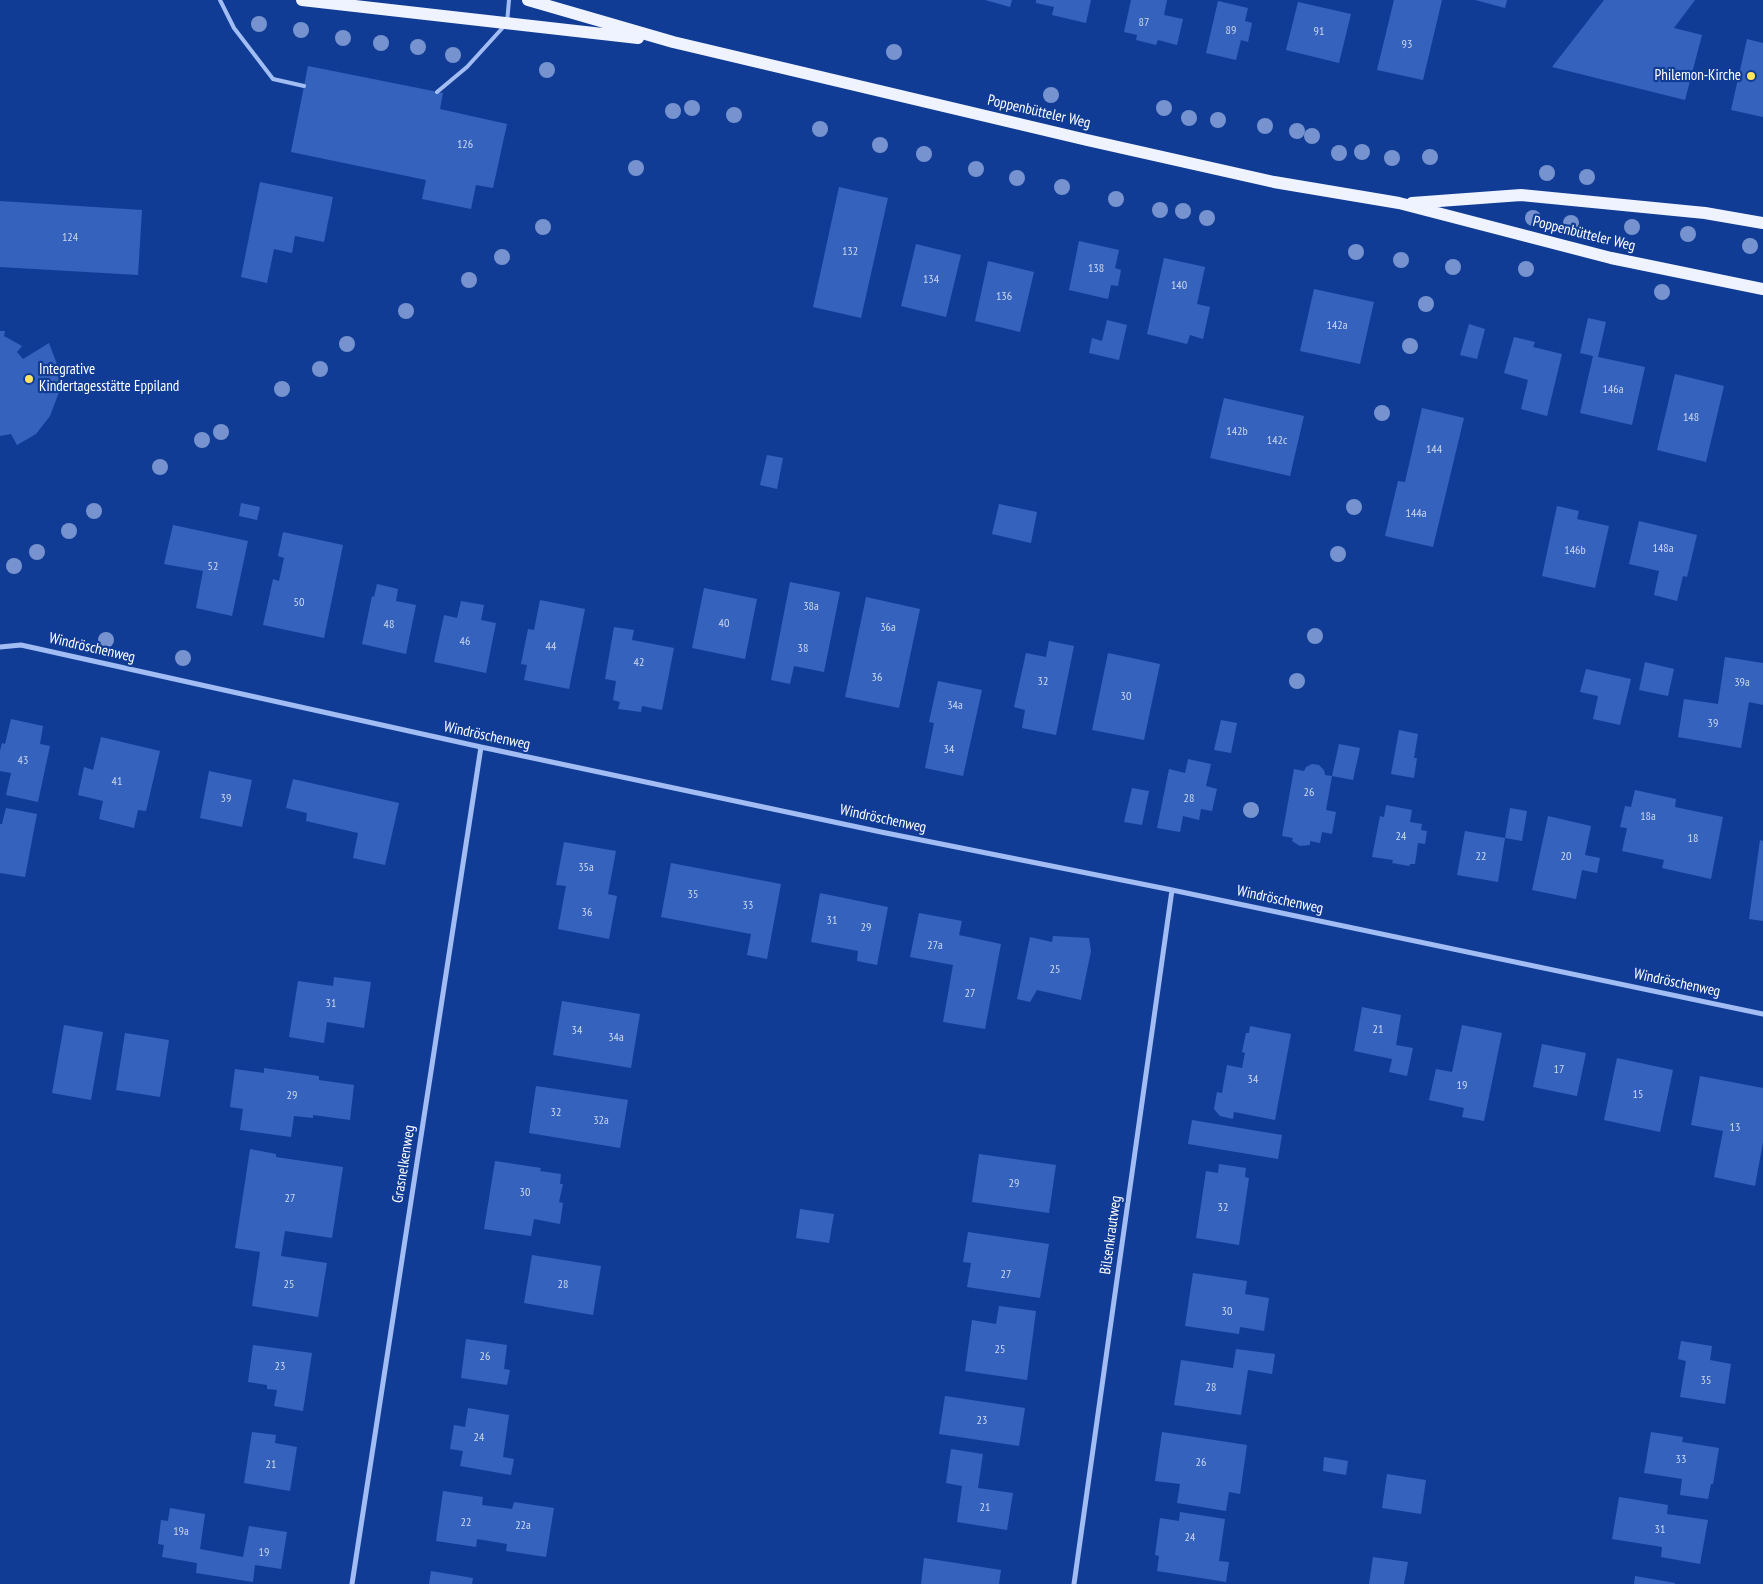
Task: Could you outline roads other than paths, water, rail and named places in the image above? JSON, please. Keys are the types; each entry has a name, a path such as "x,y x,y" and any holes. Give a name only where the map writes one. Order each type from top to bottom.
{"main road":[{"name":"Poppenbütteler Weg","path":"302,0 673,42"},
{"name":"Poppenbütteler Weg","path":"528,0 673,42 1264,180 1399,203 1610,258 1763,289"},
{"name":"Poppenbütteler Weg","path":"1399,203 1521,195 1705,213 1763,223"}],"street":[{"name":"Windröschenweg","path":"0,647 21,645 481,747 881,832 1172,890 1763,1014"},
{"name":"Grasnelkenweg","path":"352,1584 481,747"},
{"name":"Bilsenkrautweg","path":"1074,1584 1172,890"}],"lane":[{"path":"220,0 234,28 272,79 304,86"},
{"path":"437,92 467,66 507,23 509,0"}],"place":[{"name":"Philemon-Kirche","path":"1751,76"},
{"name":"Integrative Kindertagesstätte Eppiland","path":"29,379"}]}
